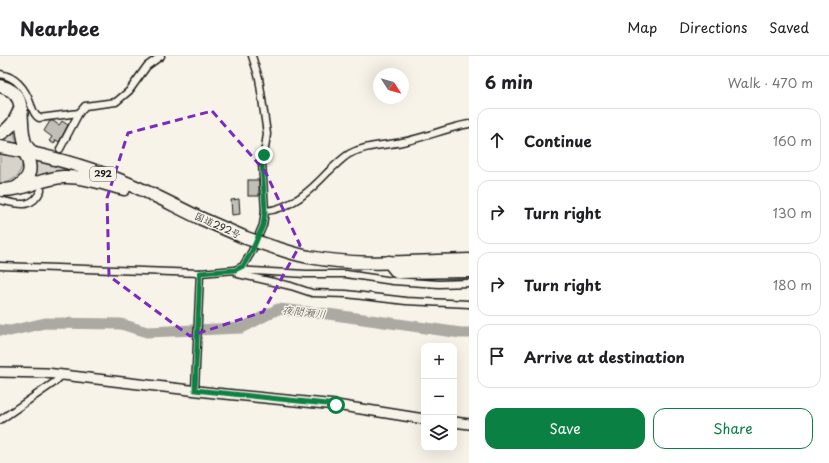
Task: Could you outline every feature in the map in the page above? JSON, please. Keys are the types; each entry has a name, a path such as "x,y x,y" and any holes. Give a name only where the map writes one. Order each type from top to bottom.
{"highway":[{"path":"0,86 13,92 19,100 21,108 21,121 30,161 28,177 22,184 6,190"},
{"path":"0,134 9,128 21,108"},
{"name":"国道292号","path":"0,147 28,152 81,166 111,177 246,238 309,257 350,261 389,262 469,260"},
{"path":"6,190 62,177 84,178 160,199"},
{"path":"389,262 398,272 469,271"}],"street":[{"path":"60,149 79,113 85,106 116,102 129,91 148,66 161,56"},
{"path":"235,270 243,266 252,251 263,225 265,211 262,163 267,134 259,78 256,64 252,56"},
{"path":"0,74 16,80 27,95 35,116 39,118 79,113"},
{"path":"265,211 275,210 286,206 313,188 347,155 362,148 403,142 454,126 469,124"},
{"path":"0,200 17,204 29,204 37,198 41,190"},
{"path":"0,266 200,275 235,270 306,274 346,274 393,281 423,283 469,283"},
{"path":"235,270 238,274 291,286 312,293 346,294 406,301 469,304"},
{"path":"195,390 200,275"},
{"path":"0,372 62,375 336,405 421,419"},
{"path":"0,420 55,382 62,375"},
{"path":"457,422 469,424"}],"highlighted area":[{"path":"212,111 265,171 300,245 263,312 190,336 109,276 107,198 128,133"}],"shaded area":[{"path":"14,124 15,138 18,146 0,143 0,137"},
{"path":"0,151 19,155 22,164 19,174 15,178 0,185"},
{"path":"31,157 91,174 25,182"}],"building":[{"path":"50,121 53,121 59,125 62,121 68,125 59,142 56,140 54,144 49,141 52,137 44,131"},
{"path":"248,180 259,180 259,196 248,196"},
{"path":"239,199 240,214 232,215 231,200"}],"waterway":[{"name":"夜間瀬川","path":"0,330 10,331 45,323 121,324 147,332 242,328 278,309 328,314 469,333"}],"tunnel":[{"path":"46,180 60,149"}],"route":[{"path":"264,155 262,163 262,178 265,211 260,235 252,251 243,266 235,270 217,270 200,273 195,390 336,405"}]}
